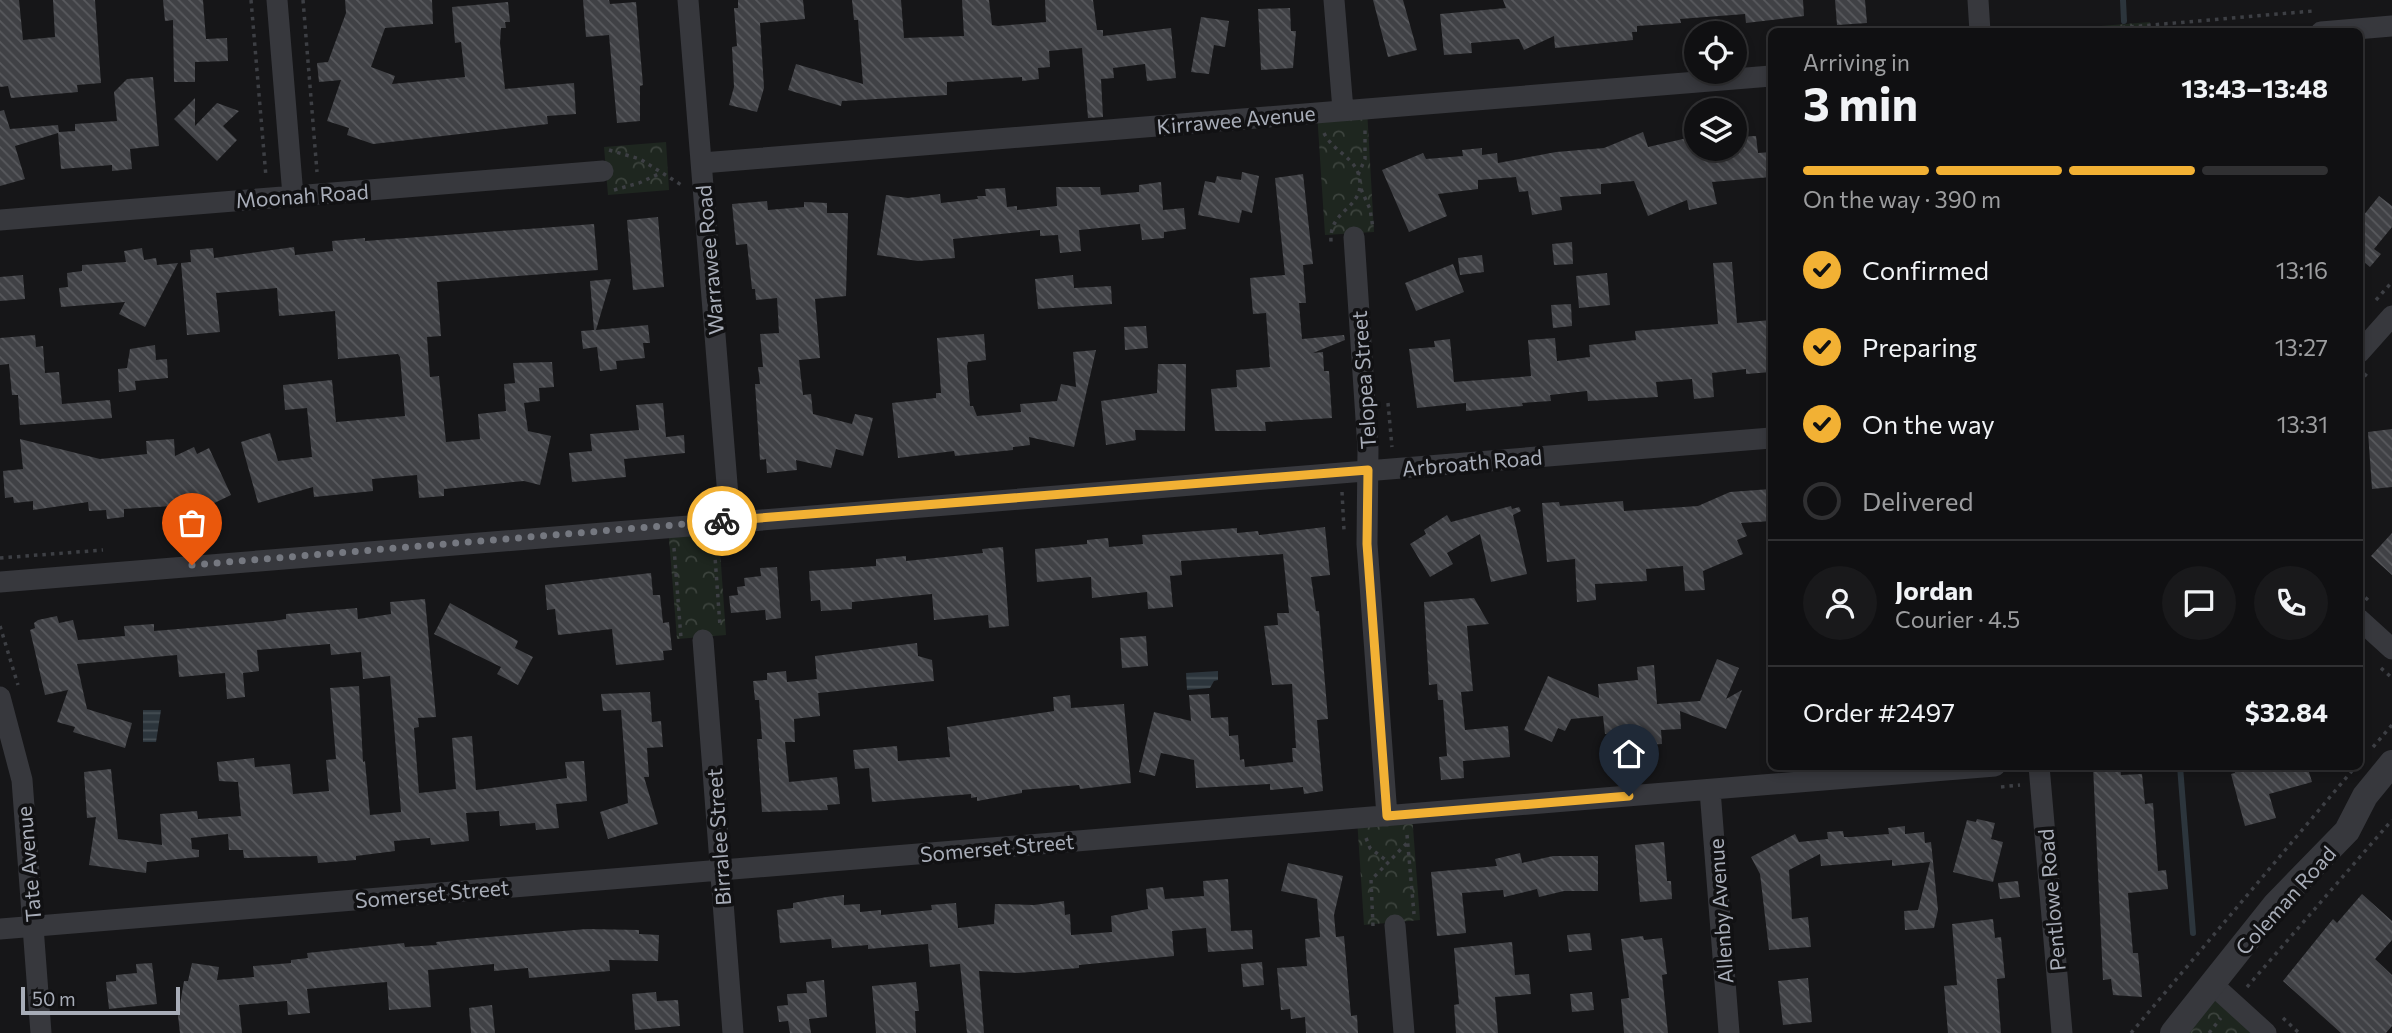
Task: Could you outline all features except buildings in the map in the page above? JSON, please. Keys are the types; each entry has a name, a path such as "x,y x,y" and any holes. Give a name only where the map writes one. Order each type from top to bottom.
{"street":[{"path":"277,0 293,196"},
{"name":"Warrawee Road","path":"688,0 730,521"},
{"path":"1334,0 1343,110"},
{"path":"1978,0 1980,28"},
{"path":"2322,21 2392,26"},
{"name":"Kirrawee Avenue","path":"702,163 1768,76"},
{"name":"Moonah Road","path":"0,220 604,171"},
{"name":"Telopea Street","path":"1354,237 1368,470 1367,544 1387,816"},
{"path":"2363,349 2392,316"},
{"name":"Arbroath Road","path":"0,582 1768,438"},
{"path":"2363,623 2392,649"},
{"name":"Birralee Street","path":"703,640 733,1033"},
{"name":"Tate Avenue","path":"0,697 22,780 41,1033"},
{"name":"Coleman Road","path":"2173,1033 2275,905 2347,831 2365,796 2392,763"},
{"name":"Somerset Street","path":"0,929 1947,770"},
{"name":"Pentlowe Road","path":"2039,770 2062,1033"},
{"name":"Allenby Avenue","path":"1710,790 1729,1033"},
{"path":"1395,925 1404,1033"},
{"path":"2212,984 2266,1033"}],"path":[{"path":"251,0 265,177"},
{"path":"303,0 317,172"},
{"path":"2114,28 2322,21"},
{"path":"1359,175 1365,159 1364,120"},
{"path":"2131,1033 2353,770"},
{"path":"2247,987 2392,820"},
{"path":"1365,829 1370,848 1387,861"},
{"path":"2209,1033 2220,1019"}],"green space":[{"path":"2150,22 2150,28 2077,28"},
{"path":"1367,109 1374,232 1325,235 1317,112"},
{"path":"666,142 669,190 608,195 604,147"},
{"path":"718,522 726,635 677,639 668,526"},
{"path":"1412,814 1420,920 1364,925 1357,818"},
{"path":"2212,984 2266,1033 2173,1033"}],"shaded area":[{"path":"1218,671 1218,680 1214,681 1210,688 1187,690 1186,673"},
{"path":"143,710 161,710 156,742 143,742"}],"waterway":[{"path":"2123,0 2124,21"},
{"path":"2180,770 2193,933"}],"way so far":[{"path":"192,565 722,521"}],"route":[{"path":"722,521 1368,470 1367,544 1387,816 1629,796"}]}
